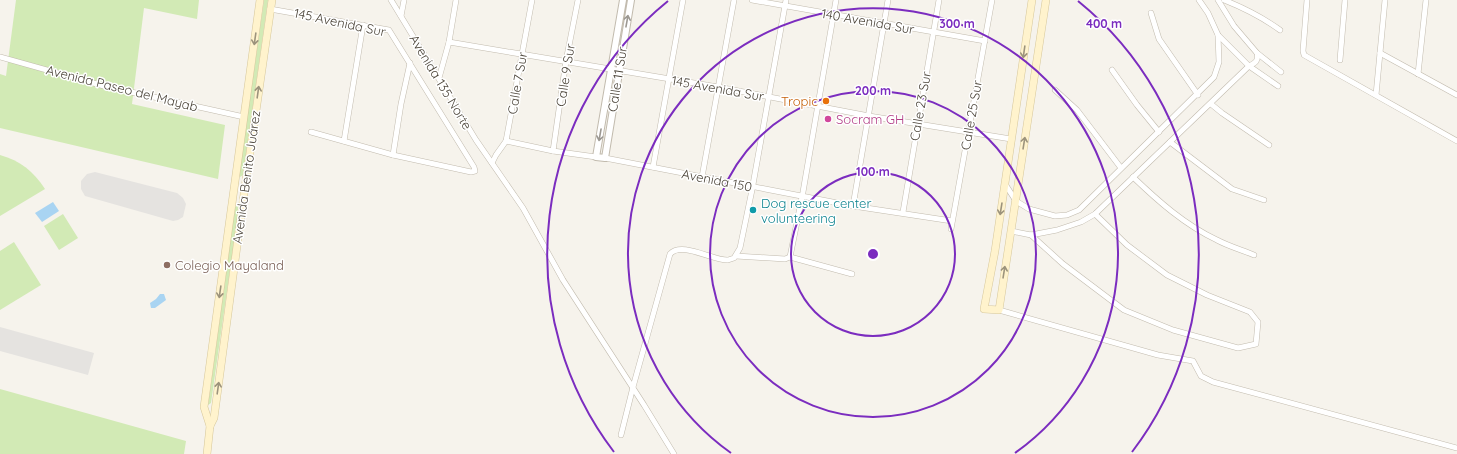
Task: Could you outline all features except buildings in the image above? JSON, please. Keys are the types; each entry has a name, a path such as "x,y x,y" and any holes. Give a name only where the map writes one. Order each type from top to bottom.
{"main road":[{"name":"Avenida Benito Juárez","path":"210,426 204,407 260,0"},
{"name":"Avenida Benito Juárez","path":"210,426 214,418 272,0"},
{"path":"1032,0 1005,184 984,309 999,310 1046,0"},
{"path":"1028,26 1043,23"},
{"path":"207,454 210,426"}],"street":[{"name":"Avenida 135 Norte","path":"391,0 476,140 523,208 563,280 633,387 674,454"},
{"path":"402,16 404,0"},
{"path":"439,78 449,42 456,0"},
{"name":"Calle 7 Sur","path":"492,163 506,141 532,0"},
{"name":"Calle 9 Sur","path":"553,151 566,61 578,0"},
{"name":"Calle 11 Sur","path":"596,157 623,0"},
{"name":"Calle 11 Sur","path":"605,158 631,0"},
{"path":"653,167 683,0"},
{"path":"702,177 734,0"},
{"name":"140 Avenida Sur","path":"752,0 785,3 884,24 985,41"},
{"path":"790,257 836,0"},
{"path":"853,206 888,0"},
{"name":"Calle 23 Sur","path":"903,212 939,0"},
{"name":"Calle 25 Sur","path":"951,229 992,0"},
{"path":"1005,184 1016,201 1029,208 1055,216 1067,215 1079,210 1214,78 1219,62 1218,35 1208,12 1199,0"},
{"path":"1218,0 1234,26 1257,53 1280,72"},
{"path":"1224,0 1266,20 1280,30"},
{"path":"1307,0 1303,51 1304,55 1457,141"},
{"path":"1340,60 1345,0"},
{"path":"1376,95 1385,0"},
{"path":"1418,74 1426,0"},
{"path":"621,435 670,254 675,250 683,249 725,261 732,260 740,248 753,187 785,3"},
{"name":"145 Avenida Sur","path":"270,9 390,30 474,167 475,171 472,172 393,155"},
{"path":"1151,13 1159,39 1198,95"},
{"path":"344,141 363,25"},
{"path":"1218,35 1249,66 1278,86"},
{"name":"145 Avenida Sur","path":"449,42 718,87 869,116 1011,139"},
{"path":"1011,231 1031,235 1057,230 1081,222 1095,214 1249,66 1256,62 1258,58 1257,53"},
{"path":"1380,53 1457,95"},
{"name":"Avenida Paseo del Mayab","path":"0,57 104,86 244,117"},
{"path":"311,132 393,155 401,104 410,63"},
{"path":"1112,70 1159,132"},
{"path":"1055,90 1077,110 1121,168"},
{"path":"1211,104 1227,117 1269,145"},
{"name":"Avenida 150","path":"506,141 553,151 605,158 853,206 903,212 952,221"},
{"path":"1170,142 1232,189 1264,200"},
{"path":"1132,177 1155,199 1185,221 1217,240 1254,255"},
{"path":"1031,235 1063,264 1124,310 1172,330 1238,348 1256,344 1258,322 1250,312 1167,275 1127,245 1095,214"},
{"path":"736,256 785,259 790,257 852,274"},
{"path":"999,310 1158,355 1193,361 1201,376 1213,382 1457,448"}],"green space":[{"path":"16,0 199,0 197,19 144,8 132,104 225,125 218,179 0,128 0,74 6,76"},
{"path":"264,0 268,0 243,175 240,177 239,175"},
{"path":"0,155 14,160 26,168 36,177 45,189 0,216"},
{"path":"235,207 239,207 211,403 208,405"},
{"path":"63,214 78,238 59,250 44,226"},
{"path":"14,242 41,285 0,310 0,251"},
{"path":"0,389 186,441 184,454 0,454"}],"shaded area":[{"path":"95,172 177,193 183,198 186,204 183,217 173,221 85,196 81,189 81,181 87,174"},
{"path":"0,327 94,353 88,375 0,351"}],"water":[{"path":"53,202 59,211 42,222 35,213"},
{"path":"160,294 164,294 166,300 155,308 151,308 150,303"}],"place":[{"name":"Tropic","path":"826,101"},
{"name":"Socram GH","path":"828,119"},
{"name":"Dog rescue center volunteering","path":"753,210"},
{"name":"Colegio Mayaland","path":"167,265"}]}
